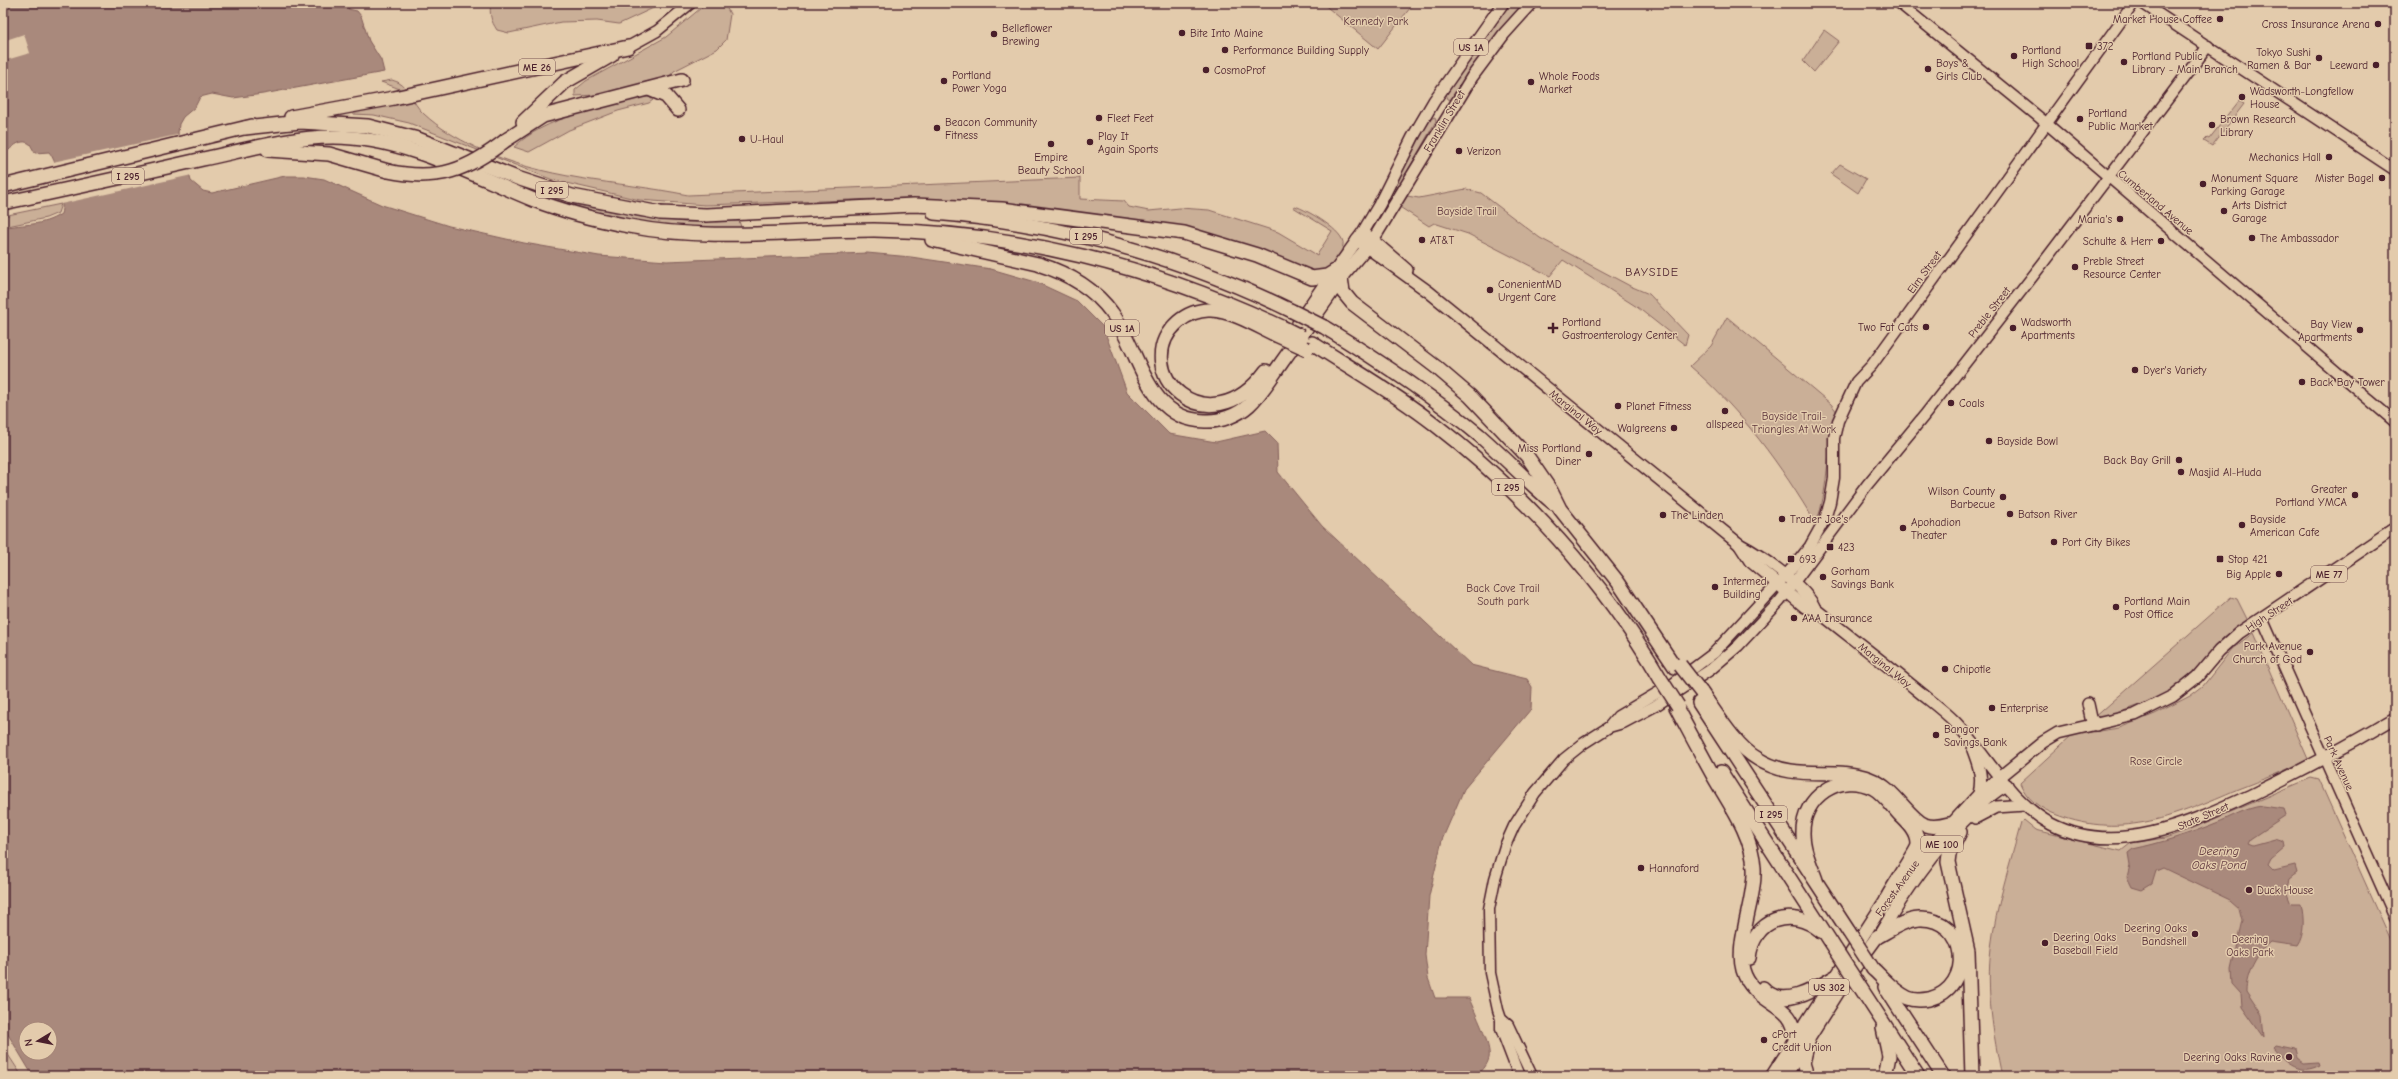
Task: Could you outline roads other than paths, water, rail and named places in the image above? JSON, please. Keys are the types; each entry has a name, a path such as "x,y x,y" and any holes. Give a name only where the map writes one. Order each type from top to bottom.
{"highway":[{"name":"ME 26","path":"245,128 307,113 394,98 628,47"},
{"name":"ME 26","path":"250,149 329,154 388,171 419,176 450,172 469,166 506,140 565,82 628,47"},
{"path":"506,140 543,116 682,80"},
{"path":"648,89 666,96 678,110"},
{"name":"I 295","path":"3,186 196,141 245,128 300,122 368,126 418,139 517,178 572,196 660,213 706,215 868,208 998,220 1086,236 1190,267 1292,312 1324,328 1385,365 1448,410 1507,460 1560,509 1639,611 1697,694 1943,1076"},
{"name":"I 295","path":"3,203 250,149 313,138 358,137 426,155 536,201 572,213 613,223 665,231 748,234 897,231 997,239 1092,257 1169,280 1215,297 1351,369 1432,422 1481,462 1522,501 1565,547 1602,594 1660,678 1677,707 1918,1076"},
{"path":"3,182 51,174"},
{"name":"US 1A","path":"868,208 914,205 975,207 1147,227 1222,242 1312,278 1338,274"},
{"name":"US 1A","path":"897,231 1038,264 1055,269 1082,284 1104,303 1118,321 1133,347 1149,385 1162,404 1177,414 1201,421 1224,418 1248,406 1264,387 1338,274"},
{"path":"1279,331 1218,311 1195,312 1181,319 1166,337 1162,352 1165,375 1178,394 1199,405 1215,405 1237,398 1261,378 1338,274"},
{"path":"1338,274 1343,292 1356,307 1436,367 1489,414 1526,456 1551,491 1560,509"},
{"path":"1697,694 1739,743 1750,754 1763,763 1801,773 1854,775 1868,778 1894,794 1919,822 1926,826 1949,824"},
{"path":"1677,707 1736,815 1752,851 1754,882 1744,936 1742,968 1748,983 1759,995 1790,1015 1802,1041 1803,1063 1807,1076"},
{"path":"1816,880 1803,840 1803,824 1809,805 1829,788 1844,783 1859,783 1874,788 1910,826 1918,842 1918,850 1898,877 1887,898"},
{"path":"1960,832 1949,854 1948,862 1968,951 1972,1076"},
{"name":"Forest Avenue","path":"1785,1076 1835,977 1887,898"},
{"path":"1826,936 1808,922 1796,919 1784,918 1768,923 1757,933 1750,947 1749,961 1753,976 1765,990 1778,996 1791,998 1805,994 1835,977"},
{"path":"1874,969 1898,994 1910,999 1924,1000 1938,996 1950,988 1958,976 1960,963 1959,947 1954,935 1944,926 1933,921 1919,920 1905,922 1877,937"},
{"name":"Forest Avenue","path":"1772,1076 1802,1041 1877,937"},
{"path":"1880,1017 1889,1056 1885,1076"}],"main road":[{"name":"ME 26","path":"628,47 657,31 691,3"},
{"name":"Franklin Street","path":"1360,236 1434,101 1503,3"},
{"name":"Franklin Street","path":"1370,244 1460,95 1504,34 1532,3"},
{"name":"Cumberland Avenue","path":"1899,3 2048,125 2395,422"},
{"name":"Elm Street","path":"1609,727 1618,716 1674,683 1714,653 1810,546 1825,519 1833,484 1836,429 1856,382 1872,365 2048,125 2134,3"},
{"path":"2142,3 2350,142 2395,170"},
{"name":"Preble Street","path":"1609,727 1623,723 1656,706 1710,670 1738,646 1792,588 1867,486 1924,416 2208,46"},
{"name":"Marginal Way","path":"1360,236 1406,268 1414,280 1739,544 1755,553 1792,588 1812,599 1816,609 1954,722 2004,778"},
{"name":"US 1A","path":"1338,274 1360,236"},
{"name":"US 1A","path":"1338,274 1370,244"},
{"name":"High Street","path":"2058,733 2135,715 2173,696 2197,677 2219,652 2239,633 2395,528"},
{"name":"Park Avenue","path":"2262,618 2395,917"},
{"path":"2088,704 2091,718 2096,725"},
{"name":"State Street","path":"2004,778 2025,805 2051,824 2067,830 2105,836 2145,834 2171,829 2206,815 2324,760 2395,718"},
{"name":"Marginal Way","path":"1954,722 1968,729 2004,778"},
{"path":"1519,1076 1500,1029 1502,1019 1490,972 1488,918 1495,879 1505,846 1520,815 1547,777 1572,752 1609,727"},
{"name":"Forest Avenue","path":"1887,898 1916,860 1979,794 2004,778 2043,742 2058,733"},
{"path":"1969,740 1981,769 1982,781 1979,794"},
{"path":"1891,916 1960,832 2002,793 2004,778"},
{"name":"Forest Avenue","path":"1877,937 1930,859 1956,828 1994,792 2004,778"},
{"path":"1975,818 1996,807 2025,805"},
{"path":"1502,1019 1508,1025 1532,1076"}],"water":[{"path":"3,3 355,3 348,9 357,11 361,16 369,41 381,60 384,72 263,94 233,98 212,94 200,97 195,107 183,117 179,124 178,133 191,181 203,191 212,193 285,176 304,176 324,179 382,205 449,226 524,243 599,256 667,261 867,253 911,257 991,269 1036,282 1077,301 1103,327 1127,392 1169,434 1216,442 1265,431 1277,443 1278,472 1322,526 1471,665 1527,679 1532,687 1531,709 1464,789 1442,840 1429,896 1425,955 1428,978 1435,998 1469,998 1488,1045 1489,1058 1486,1066 1476,1076 33,1076 24,1061 58,1061 58,1021 18,1021 18,1051 3,1026 3,228 40,223 54,218 61,214 62,200 58,173 49,152 35,153 30,144 26,142 19,143 3,156"},
{"name":"Deering Oaks Pond","path":"2262,806 2284,809 2286,815 2250,839 2248,843 2253,845 2275,839 2284,842 2285,847 2271,859 2268,865 2274,871 2295,866 2297,873 2289,879 2286,891 2291,904 2301,904 2303,914 2303,931 2300,942 2297,946 2270,942 2261,952 2250,971 2246,984 2246,991 2262,1015 2264,1037 2242,1006 2241,994 2232,984 2231,970 2242,920 2239,908 2230,900 2163,868 2156,871 2152,884 2142,890 2132,887 2127,877 2130,865 2128,853 2133,849 2154,844 2206,827 2244,811"},
{"name":"Deering Oaks Ravine","path":"2275,1045 2295,1049 2297,1057 2304,1062 2320,1061 2321,1064 2307,1068 2294,1066 2278,1053 2273,1047"}],"place":[{"name":"Market House Coffee","path":"2220,19"},
{"name":"Cross Insurance Arena","path":"2378,24"},
{"name":"Bite Into Maine","path":"1182,33"},
{"name":"Belleflower Brewing","path":"994,34"},
{"name":"372","path":"2089,46"},
{"name":"Performance Building Supply","path":"1225,50"},
{"name":"Portland High School","path":"2014,56"},
{"name":"Tokyo Sushi Ramen & Bar","path":"2319,58"},
{"name":"Portland Public Library - Main Branch","path":"2124,62"},
{"name":"Leeward","path":"2376,65"},
{"name":"Boys & Girls Club","path":"1928,69"},
{"name":"CosmoProf","path":"1206,70"},
{"name":"Portland Power Yoga","path":"944,81"},
{"name":"Whole Foods Market","path":"1531,82"},
{"name":"Wadsworth-Longfellow House","path":"2242,97"},
{"name":"Fleet Feet","path":"1099,118"},
{"name":"Portland Public Market","path":"2080,119"},
{"name":"Brown Research Library","path":"2212,125"},
{"name":"Beacon Community Fitness","path":"937,128"},
{"name":"U-Haul","path":"742,139"},
{"name":"Play It Again Sports","path":"1090,142"},
{"name":"Empire Beauty School","path":"1051,144"},
{"name":"Verizon","path":"1459,151"},
{"name":"Mechanics Hall","path":"2329,157"},
{"name":"Mister Bagel","path":"2382,178"},
{"name":"Monument Square Parking Garage","path":"2203,184"},
{"name":"Arts District Garage","path":"2224,211"},
{"name":"Maria's","path":"2120,219"},
{"name":"The Ambassador","path":"2252,238"},
{"name":"AT&T","path":"1422,240"},
{"name":"Schulte & Herr","path":"2161,241"},
{"name":"Preble Street Resource Center","path":"2075,267"},
{"name":"ConenientMD Urgent Care","path":"1490,290"},
{"name":"Two Fat Cats","path":"1926,327"},
{"name":"Portland Gastroenterology Center","path":"1553,328"},
{"name":"Wadsworth Apartments","path":"2013,328"},
{"name":"Bay View Apartments","path":"2360,330"},
{"name":"Dyer's Variety","path":"2135,370"},
{"name":"Back Bay Tower","path":"2302,382"},
{"name":"Coals","path":"1951,403"},
{"name":"Planet Fitness","path":"1618,406"},
{"name":"allspeed","path":"1725,411"},
{"name":"Walgreens","path":"1674,428"},
{"name":"Bayside Bowl","path":"1989,441"},
{"name":"Miss Portland Diner","path":"1589,454"},
{"name":"Back Bay Grill","path":"2179,460"},
{"name":"Masjid Al-Huda","path":"2181,472"},
{"name":"Greater Portland YMCA","path":"2355,495"},
{"name":"Wilson County Barbecue","path":"2003,497"},
{"name":"Batson River","path":"2010,514"},
{"name":"The Linden","path":"1663,515"},
{"name":"Trader Joe's","path":"1782,519"},
{"name":"Bayside American Cafe","path":"2242,525"},
{"name":"Apohadion Theater","path":"1903,528"},
{"name":"Port City Bikes","path":"2054,542"},
{"name":"423","path":"1830,547"},
{"name":"693","path":"1791,559"},
{"name":"Stop 421","path":"2220,559"},
{"name":"Big Apple","path":"2279,574"},
{"name":"Gorham Savings Bank","path":"1823,577"},
{"name":"Intermed Building","path":"1715,587"},
{"name":"Portland Main Post Office","path":"2116,607"},
{"name":"AAA Insurance","path":"1794,618"},
{"name":"Park Avenue Church of God","path":"2310,652"},
{"name":"Chipotle","path":"1945,669"},
{"name":"Enterprise","path":"1992,708"},
{"name":"Bangor Savings Bank","path":"1936,735"},
{"name":"Hannaford","path":"1641,868"},
{"name":"Duck House","path":"2249,890"},
{"name":"Deering Oaks Bandshell","path":"2195,934"},
{"name":"Deering Oaks Baseball Field","path":"2045,943"},
{"name":"cPort Credit Union","path":"1764,1040"},
{"name":"Deering Oaks Ravine","path":"2289,1057"}],"district":[{"name":"BAYSIDE","path":"1652,272"}],"park label":[{"name":"Kennedy Park","path":"1376,21"},
{"name":"Bayside Trail","path":"1467,211"},
{"name":"Bayside Trail- Triangles At Work","path":"1794,422"},
{"name":"Back Cove Trail South park","path":"1503,594"},
{"name":"Rose Circle","path":"2156,761"},
{"name":"Deering Oaks Park","path":"2250,945"}]}
